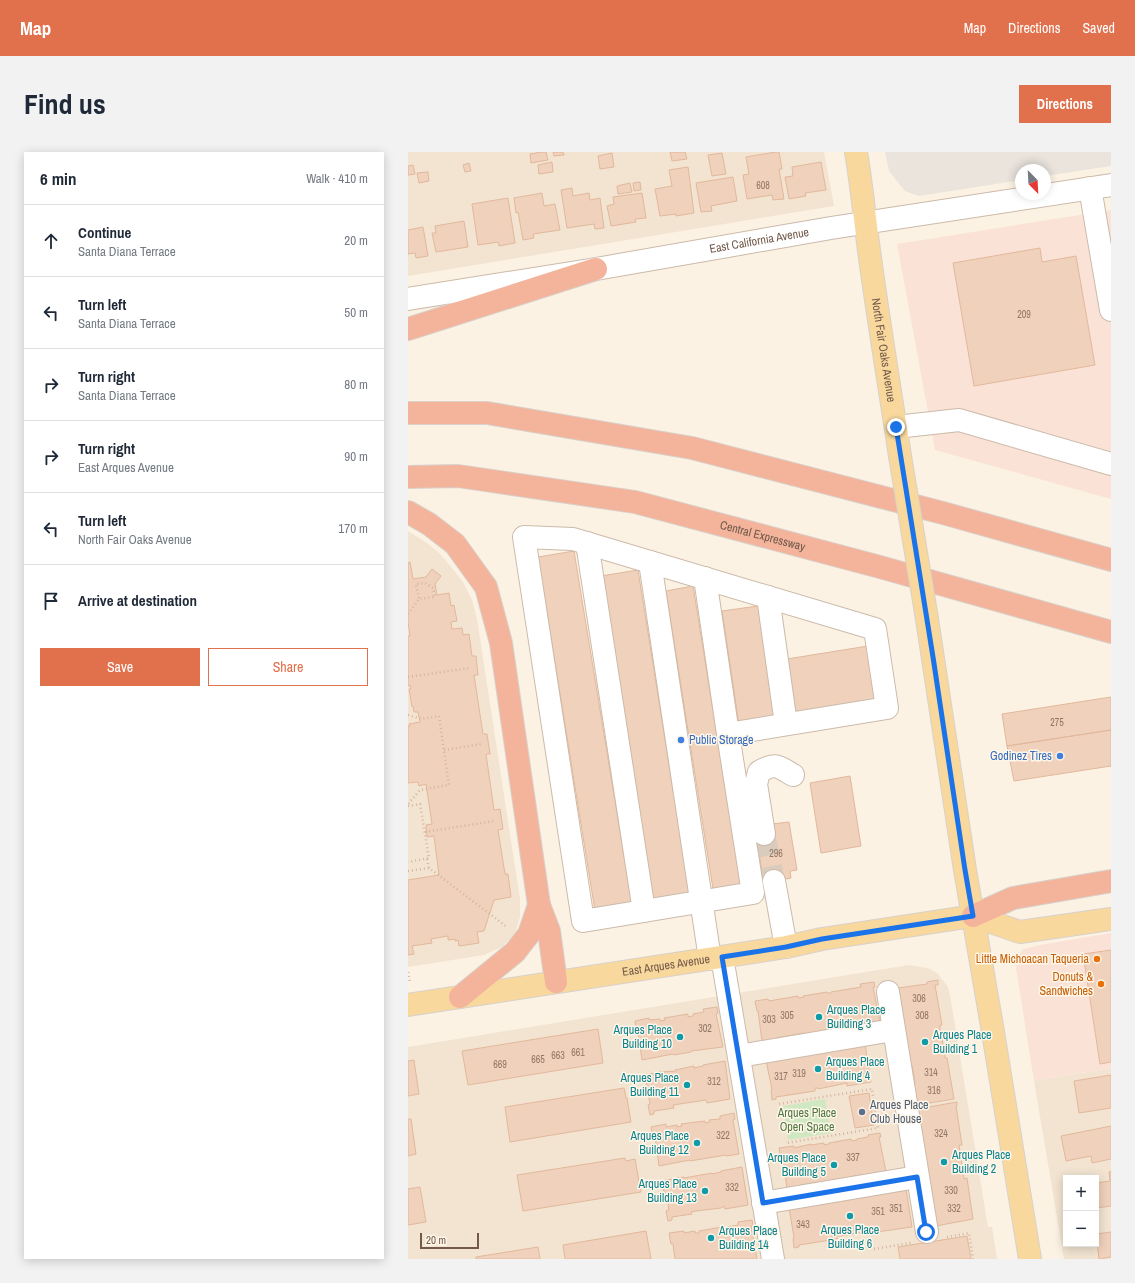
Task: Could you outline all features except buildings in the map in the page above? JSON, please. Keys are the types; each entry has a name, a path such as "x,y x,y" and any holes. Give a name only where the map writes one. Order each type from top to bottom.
{"highway":[{"path":"408,329 596,269"},
{"path":"408,413 487,413 692,448 936,511 1111,560"},
{"name":"Central Expressway","path":"408,476 458,476 635,502 880,567 1111,632"},
{"path":"408,512 429,524 455,544 486,587 501,643 539,905 549,931 556,982"},
{"path":"973,916 1013,898 1111,881"},
{"path":"460,997 515,952 529,934 539,905"}],"main road":[{"name":"North Fair Oaks Avenue","path":"856,152 881,336 927,619 965,870 1030,1259"},
{"name":"East Arques Avenue","path":"408,1005 786,947 822,939 973,916 1020,932 1111,919"}],"street":[{"name":"East California Avenue","path":"408,299 596,269 831,228 866,224 1101,187"},
{"path":"1101,187 1111,310"},
{"path":"896,427 959,420 1111,464"},
{"path":"705,578 728,734 753,893 583,921 524,537 573,539 705,578 875,629 887,708 728,734"},
{"path":"587,543 644,911"},
{"path":"650,562 701,902 739,1056 773,1259"},
{"path":"768,597 786,724"},
{"path":"764,834 756,784 759,772 769,766 779,766 793,775"},
{"path":"774,881 786,947"},
{"path":"888,992 926,1232"},
{"path":"739,1056 894,1030"},
{"path":"763,1203 917,1177"}],"path":[{"path":"408,614 419,599 435,597 433,588 425,583 416,584 419,599"},
{"path":"408,677 470,668"},
{"path":"408,715 422,719 439,716 449,785 420,790 408,805"},
{"path":"444,750 481,744"},
{"path":"408,805 420,804 429,858 427,859 429,868 525,940"},
{"path":"425,832 494,821"},
{"path":"408,862 427,859"},
{"path":"408,871 429,868"},
{"path":"779,1104 872,1089 878,1128 786,1143"}],"shaded area":[{"path":"408,152 824,152 834,206 408,276"},
{"path":"885,152 1111,152 1111,166 1051,175 1051,164 1015,164 1015,181 919,196 905,191 889,171"},
{"path":"1111,210 1111,499 935,450 897,244"},
{"path":"408,531 427,543 439,553 463,582 472,600 477,619 520,899 520,917 515,933 502,947 484,955 408,967"},
{"path":"1111,933 1111,1068 1034,1081 1015,962 1023,949"},
{"path":"909,965 932,970 938,974 948,987 988,1227 992,1227 997,1259 408,1259 408,1047"},
{"path":"1111,1068 1111,1259 1064,1259 1034,1081"}],"green space":[{"name":"Arques Place Open Space","path":"825,1099 831,1133 788,1140 783,1106"}],"tunnel":[{"path":"764,834 774,881"}],"place":[{"name":"Public Storage","path":"681,740"},
{"name":"Godinez Tires","path":"1060,756"},
{"name":"Little Michoacan Taqueria","path":"1097,959"},
{"name":"Donuts & Sandwiches","path":"1101,984"},
{"name":"Arques Place Building 3","path":"819,1017"},
{"name":"Arques Place Building 10","path":"680,1037"},
{"name":"Arques Place Building 1","path":"925,1042"},
{"name":"Arques Place Building 4","path":"818,1069"},
{"name":"Arques Place Building 11","path":"687,1085"},
{"name":"Arques Place Club House","path":"862,1112"},
{"name":"Arques Place Building 12","path":"697,1143"},
{"name":"Arques Place Building 2","path":"944,1162"},
{"name":"Arques Place Building 5","path":"834,1165"},
{"name":"Arques Place Building 13","path":"705,1191"},
{"name":"Arques Place Building 6","path":"850,1216"},
{"name":"Arques Place Building 14","path":"711,1238"}],"route":[{"path":"896,427 973,916 822,939 786,947 722,957 763,1203 917,1177 926,1232"}]}
